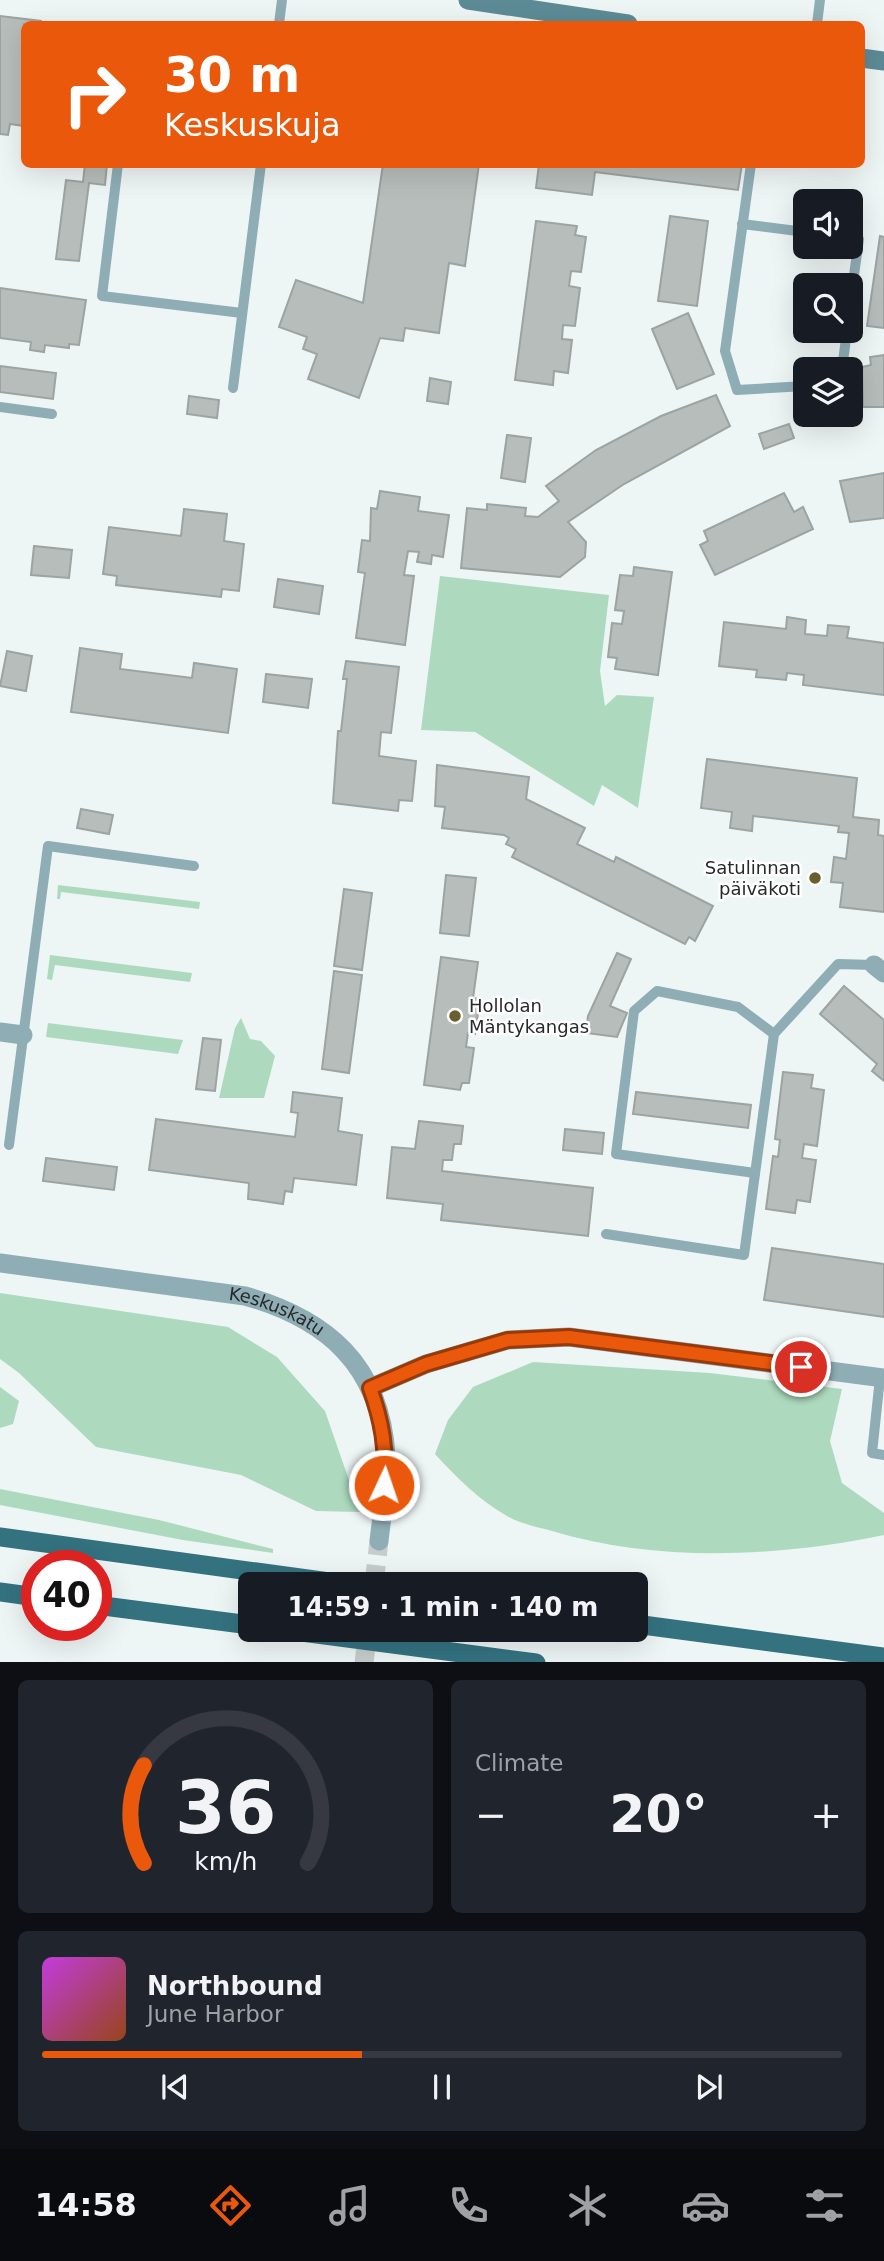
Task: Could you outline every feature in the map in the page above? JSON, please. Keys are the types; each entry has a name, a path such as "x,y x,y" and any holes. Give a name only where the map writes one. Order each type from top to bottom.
{"main road":[{"path":"468,0 608,21"},
{"path":"865,59 884,61"},
{"path":"0,1537 256,1572"},
{"path":"0,1592 21,1595"},
{"path":"112,1607 238,1624"},
{"path":"648,1626 884,1657"},
{"path":"380,1642 536,1662"}],"street":[{"path":"0,1032 23,1035"},
{"name":"Keskuskatu","path":"0,1263 245,1296 285,1307 320,1329 350,1356 370,1388 382,1419 386,1457 379,1541"},
{"path":"370,1388 426,1364 508,1340 569,1337 882,1378"}],"lane":[{"path":"279,21 282,0"},
{"path":"817,21 820,0"},
{"path":"118,168 102,296 242,313"},
{"path":"233,388 260,168"},
{"path":"750,168 725,351 737,390 793,387"},
{"path":"742,224 793,230"},
{"path":"0,407 52,414"},
{"path":"9,1144 48,846 194,866"},
{"path":"606,1234 744,1255 774,1034 838,964 879,969"},
{"path":"755,1173 616,1154 634,1011 657,991 738,1007 774,1034"},
{"path":"882,1378 872,1453 884,1454"}],"green space":[{"path":"440,576 609,595 600,671 605,706 617,695 654,697 638,808 602,785 594,806 475,732 421,730"},
{"path":"58,885 200,902 199,909 61,892 60,899 57,899"},
{"path":"50,955 192,973 190,982 55,965 52,980 47,979"},
{"path":"241,1018 250,1039 261,1041 275,1056 264,1098 219,1098 235,1028"},
{"path":"48,1023 183,1040 178,1054 46,1037"},
{"path":"0,1293 228,1327 277,1357 325,1411 360,1512 316,1511 241,1475 96,1447 19,1373 0,1359"},
{"path":"533,1362 710,1373 842,1389 830,1441 842,1483 884,1513 884,1535 760,1552 675,1552 592,1541 512,1519 478,1496 435,1454 448,1420 473,1387"},
{"path":"0,1387 19,1401 13,1424 0,1428"},
{"path":"0,1489 159,1520 273,1549 273,1553 183,1540 0,1505"}],"building":[{"path":"0,16 41,21 21,21 21,126 10,124 8,135 0,134"},
{"path":"85,168 107,168 105,185 89,183 79,261 56,259 66,180 83,182"},
{"path":"382,168 478,168 465,266 449,263 439,333 405,328 403,341 380,338 359,398 308,379 317,354 303,349 307,337 279,327 296,280 363,303"},
{"path":"538,168 741,168 738,190 595,172 592,195 536,188"},
{"path":"670,216 708,221 697,306 658,301"},
{"path":"536,221 577,226 575,235 586,237 581,272 571,271 569,286 580,288 575,326 563,325 562,339 572,340 568,373 554,371 553,385 515,380"},
{"path":"880,236 884,237 884,328 867,326"},
{"path":"0,288 86,300 79,345 69,344 69,348 45,345 44,352 30,350 31,342 0,338"},
{"path":"688,313 714,374 677,389 652,329"},
{"path":"884,355 884,407 863,407 863,367 871,365 870,357"},
{"path":"0,366 56,373 53,399 0,392"},
{"path":"430,378 451,382 448,404 427,401"},
{"path":"716,395 730,426 624,484 568,522 586,542 585,557 560,577 461,568 467,508 487,510 487,504 526,508 525,516 538,517 559,501 546,486 596,450 661,416"},
{"path":"189,396 219,400 217,418 187,414"},
{"path":"789,424 794,438 764,449 759,434"},
{"path":"507,435 531,438 525,482 501,478"},
{"path":"884,473 884,518 850,522 840,481"},
{"path":"380,491 420,497 418,511 449,515 443,557 432,555 431,564 417,562 419,552 408,551 404,575 414,576 405,645 356,638 365,573 358,572 362,540 370,541 371,508 377,509"},
{"path":"784,493 794,512 803,507 813,529 715,575 700,545 708,541 704,531"},
{"path":"184,509 227,514 224,541 244,544 239,591 222,589 221,597 116,585 117,576 103,574 109,527 181,536"},
{"path":"34,546 72,550 69,578 31,575"},
{"path":"634,567 672,572 658,675 615,669 617,658 608,657 612,623 622,624 624,611 615,610 620,575 633,576"},
{"path":"278,579 323,586 319,614 274,607"},
{"path":"787,617 806,620 805,634 827,636 828,625 849,627 847,638 884,643 884,695 803,685 804,675 787,673 786,680 756,677 757,670 719,666 724,622 786,629"},
{"path":"80,648 122,654 120,669 192,678 194,663 237,669 228,733 71,712"},
{"path":"7,651 32,656 26,691 0,686"},
{"path":"346,661 399,667 391,733 381,732 379,756 416,761 412,801 399,800 398,811 333,803 338,731 341,731 347,679 343,679"},
{"path":"266,674 312,679 308,708 263,702"},
{"path":"707,759 857,778 853,817 879,820 878,835 884,836 884,912 840,907 843,883 831,882 834,857 846,859 849,833 838,832 839,826 753,816 752,831 730,828 732,812 701,808"},
{"path":"437,765 529,777 526,799 585,828 577,844 614,862 616,857 713,906 695,941 689,937 685,944 512,857 516,849 506,844 509,838 504,835 442,828 445,807 435,806"},
{"path":"81,809 113,815 109,834 77,828"},
{"path":"446,875 476,878 469,936 440,933"},
{"path":"344,889 372,893 362,970 334,966"},
{"path":"617,953 631,959 610,1006 627,1013 617,1037 586,1033 588,1016"},
{"name":"Hollolan Mäntykangas","path":"441,957 478,962 473,998 480,999 475,1034 468,1033 466,1047 474,1048 469,1083 462,1083 460,1090 424,1085"},
{"path":"334,971 362,975 349,1073 322,1069"},
{"path":"844,986 884,1020 884,1081 872,1071 877,1064 820,1014"},
{"path":"203,1038 221,1040 215,1091 196,1089"},
{"path":"783,1072 813,1075 811,1088 824,1090 817,1146 804,1144 802,1158 816,1160 810,1202 797,1200 795,1213 766,1209 773,1156 778,1157 780,1140 775,1139"},
{"path":"293,1092 342,1098 338,1131 362,1135 356,1185 294,1178 292,1192 285,1191 283,1204 248,1199 249,1183 149,1170 156,1119 295,1137 298,1113 291,1112"},
{"path":"636,1092 751,1105 748,1128 633,1114"},
{"path":"419,1121 463,1126 461,1144 454,1144 452,1160 443,1160 442,1171 593,1188 588,1236 441,1220 443,1204 387,1198 392,1147 415,1149"},
{"path":"565,1129 604,1133 602,1154 563,1150"},
{"path":"46,1158 117,1167 114,1190 43,1181"},
{"path":"772,1248 884,1264 884,1317 764,1300"}],"tunnel":[{"path":"375,1572 379,1541"},
{"path":"364,1662 366,1642"}],"place":[{"name":"Satulinnan päiväkoti","path":"815,878"},
{"name":"Hollolan Mäntykangas","path":"455,1016"}],"route":[{"path":"384,1485 386,1457 382,1419 370,1388 426,1364 508,1340 569,1337 801,1367"}]}
